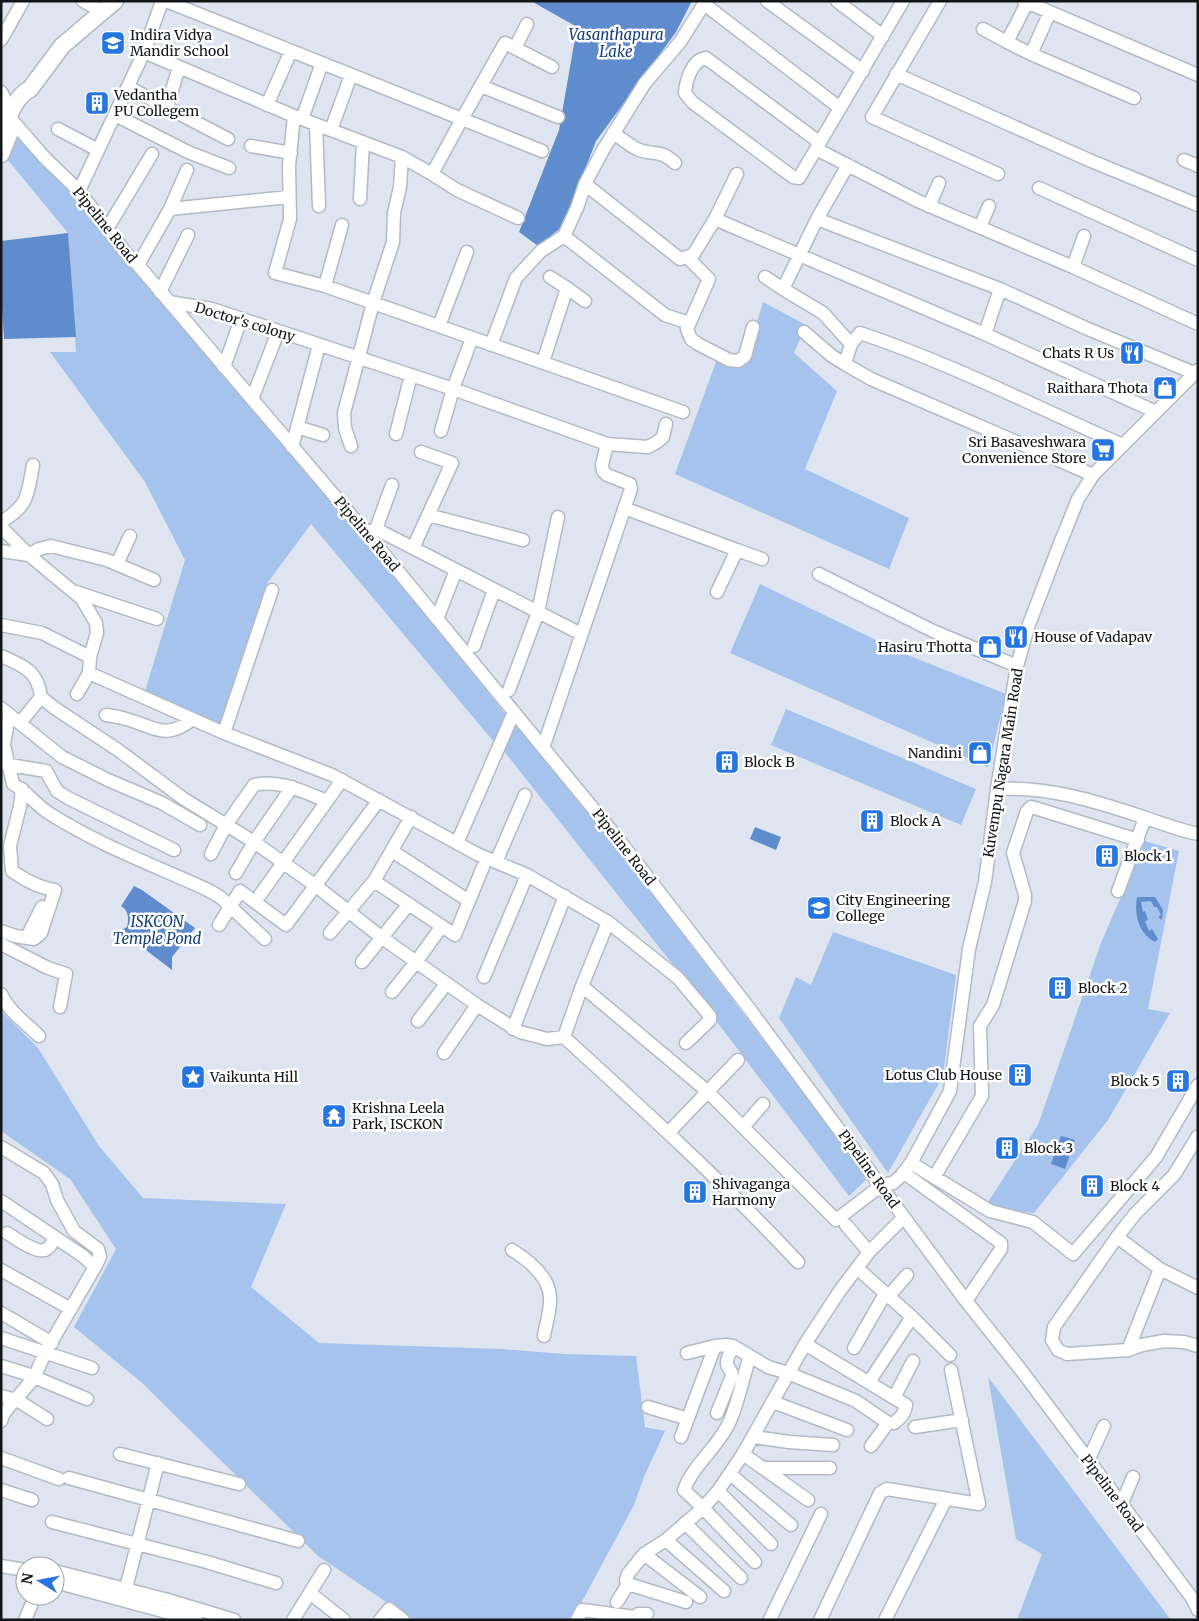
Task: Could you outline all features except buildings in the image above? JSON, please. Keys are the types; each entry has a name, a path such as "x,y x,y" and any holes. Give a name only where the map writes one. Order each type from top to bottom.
{"main road":[{"path":"1,134 12,120 30,89 62,46 115,1"},
{"path":"2,152 12,120"}],"street":[{"path":"1,40 23,1"},
{"path":"83,1 102,12"},
{"path":"79,191 144,52 162,1"},
{"path":"166,1 542,152"},
{"path":"767,1 863,71"},
{"path":"837,1 883,36"},
{"path":"903,1 863,71 817,146 799,178 793,177 692,102 685,93 685,84 695,64 701,59 706,58 817,146 848,165 929,206 1072,267 1198,324"},
{"path":"940,1 872,117 998,174"},
{"path":"491,344 516,278 541,251 564,236 577,208 585,184 613,133 645,83 680,42 703,2 840,108"},
{"path":"1007,42 1025,2 1198,75"},
{"path":"1031,54 1050,12"},
{"path":"515,48 528,24"},
{"path":"983,29 1031,54 1134,98"},
{"path":"432,174 505,43 552,67"},
{"path":"267,105 291,51"},
{"path":"144,52 298,118 402,157 457,190 518,218"},
{"path":"322,63 298,118 291,153 290,219 275,273 325,286 683,412"},
{"path":"167,107 179,67"},
{"path":"896,74 1089,160 1198,205"},
{"path":"331,130 351,75"},
{"path":"481,86 558,116"},
{"path":"128,87 228,139"},
{"path":"1,92 6,98 6,110 12,120"},
{"path":"115,114 188,152 229,168"},
{"name":"Pipeline Road","path":"12,120 79,191 126,254 292,447 371,530 437,619 619,840 882,1185 966,1301 1021,1370 1192,1598 1198,1610"},
{"path":"316,125 319,206"},
{"path":"58,129 98,150"},
{"path":"613,133 639,150 658,153 668,157 675,163"},
{"path":"360,199 363,142"},
{"path":"251,146 291,153"},
{"path":"107,229 152,154"},
{"path":"351,446 345,428 344,413 373,303 393,242 394,213 400,187 402,157"},
{"path":"1184,160 1198,166"},
{"path":"783,288 817,219 848,165"},
{"path":"138,266 170,209 187,170"},
{"path":"585,184 680,259 693,255 715,219 736,174"},
{"path":"929,206 939,183"},
{"path":"1039,188 1198,260"},
{"path":"170,209 289,197"},
{"path":"980,228 989,206"},
{"path":"715,219 985,334 1156,412"},
{"path":"817,219 1000,289 1088,329 1196,372"},
{"path":"325,286 342,225"},
{"path":"160,292 188,235"},
{"path":"564,236 665,315 689,323"},
{"path":"1072,267 1084,236"},
{"path":"439,326 467,252"},
{"path":"687,257 709,279 687,329 692,339 698,344 734,362 745,356 753,327"},
{"path":"550,277 585,301"},
{"path":"765,277 822,314 851,344"},
{"path":"543,362 567,288"},
{"path":"985,334 1000,289"},
{"name":"Doctor's colony","path":"169,302 212,309 453,389 607,444 648,447 663,437 666,424"},
{"path":"224,367 240,319"},
{"path":"252,399 278,332"},
{"path":"804,332 832,356 872,379 1093,475"},
{"path":"845,364 851,344 860,333 926,357 1122,445"},
{"path":"441,431 453,389 472,338"},
{"path":"292,447 319,345"},
{"name":"Kuvempu Nagara Main Road","path":"907,1168 950,1091 969,949 985,882 996,789 1017,666 1028,627 1078,499 1093,475 1196,372"},
{"path":"396,434 411,375"},
{"path":"297,427 323,435"},
{"path":"543,748 631,486 602,471 607,444"},
{"path":"413,548 452,463 421,452"},
{"path":"1,522 22,507 26,499 33,466"},
{"path":"392,484 371,530 413,548 581,634"},
{"path":"624,508 762,560"},
{"path":"428,514 523,540"},
{"path":"509,690 538,612 558,517"},
{"path":"1,527 30,555 82,599 96,623 97,633 90,658 89,673 77,694"},
{"path":"117,564 130,536"},
{"path":"1,551 30,555 39,549 51,546 107,560 154,580"},
{"path":"717,592 737,550"},
{"path":"437,619 456,570"},
{"path":"819,574 933,631 1017,666"},
{"path":"224,733 272,590"},
{"path":"474,646 494,590"},
{"path":"74,592 157,619"},
{"path":"1,625 42,633 90,658"},
{"path":"1,656 27,670 37,678 40,686 41,697 20,723"},
{"path":"89,673 224,733 342,780 458,843 527,875 608,922 678,978 710,1016 710,1020 686,1043"},
{"path":"41,697 118,750 184,799 283,862 349,911 381,938 477,1006 513,1029 538,1038 564,1037 669,1132 766,1227 798,1262"},
{"path":"5,711 62,757 108,780 162,803 200,825"},
{"path":"1,931 34,939 41,933 55,890 44,889 12,871 7,830 18,814 5,764 5,711"},
{"path":"458,843 514,712"},
{"path":"106,715 127,719 151,729 171,731 184,726 194,719"},
{"path":"5,764 46,771 57,791 68,798 174,850"},
{"path":"260,895 342,780"},
{"path":"211,854 226,825 254,785 262,783 292,787 327,801"},
{"path":"12,785 52,816 121,852 220,897 265,938"},
{"path":"236,873 254,842 292,787"},
{"path":"996,789 1024,788 1056,792 1198,834"},
{"path":"496,862 525,795"},
{"path":"219,925 240,891 286,925 379,800"},
{"path":"935,1176 982,1096 980,1026 993,1005 1025,900 1026,895 1013,853 1027,811 1031,807 1035,808 1138,840"},
{"path":"330,933 374,881 411,817"},
{"path":"1118,891 1145,818"},
{"path":"392,851 469,901"},
{"path":"374,881 455,935 483,866"},
{"path":"484,977 527,875"},
{"path":"513,1029 565,896"},
{"path":"362,962 409,904"},
{"path":"27,938 42,908"},
{"path":"564,1037 608,922"},
{"path":"392,992 442,926"},
{"path":"1,944 48,968 66,974 60,1007"},
{"path":"418,1021 446,984"},
{"path":"582,986 707,1091 836,1220 882,1185 893,1183 907,1168"},
{"path":"1,994 15,1014 40,1036"},
{"path":"444,1052 477,1006"},
{"path":"959,1026 980,1026"},
{"path":"669,1132 738,1060"},
{"path":"907,1168 935,1176 990,1211 1033,1222 1072,1254 1156,1157 1198,1085"},
{"path":"743,1127 763,1104"},
{"path":"1198,1136 1174,1175 1135,1214 1117,1237 1054,1327 1052,1340 1058,1350 1067,1354 1128,1350 1164,1341 1184,1342 1198,1346"},
{"path":"1,1147 44,1173 52,1184 57,1200 74,1231 98,1249 100,1257 34,1378 2,1417"},
{"path":"907,1168 1001,1244 1001,1249 966,1301"},
{"path":"1,1201 95,1266"},
{"path":"617,1602 628,1584 626,1580 628,1574 644,1554 666,1540 704,1508 718,1491 754,1437 805,1344 869,1252 904,1217"},
{"path":"846,1225 869,1252"},
{"path":"7,1233 37,1250 43,1250 50,1246 55,1237"},
{"path":"1117,1237 1160,1269 1198,1288"},
{"path":"512,1250 527,1259 539,1272 550,1295 544,1336"},
{"path":"857,1268 912,1317 950,1355"},
{"path":"1128,1350 1160,1269"},
{"path":"1,1270 71,1309"},
{"path":"854,1348 886,1295 907,1275"},
{"path":"1,1312 49,1348 92,1368"},
{"path":"869,1382 912,1317"},
{"path":"1,1338 49,1348"},
{"path":"687,1353 716,1346 733,1346 768,1367 788,1373 856,1401 888,1423 894,1424 906,1411 906,1405 805,1344"},
{"path":"681,1437 716,1346"},
{"path":"717,1414 732,1376 727,1361 733,1346"},
{"path":"750,1356 729,1423 709,1454 689,1478 684,1490 704,1508 755,1562"},
{"path":"894,1398 913,1362"},
{"path":"1,1366 88,1399"},
{"path":"820,1620 880,1493 887,1489 979,1504 951,1370"},
{"path":"1,1396 17,1400 47,1419"},
{"path":"773,1402 847,1430"},
{"path":"648,1406 688,1419"},
{"path":"915,1426 962,1420"},
{"path":"871,1446 888,1423"},
{"path":"1088,1461 1104,1426"},
{"path":"754,1437 834,1445"},
{"path":"120,1454 239,1484"},
{"path":"743,1454 808,1500"},
{"path":"1,1458 64,1478 149,1499 298,1541"},
{"path":"124,1594 158,1463"},
{"path":"765,1468 830,1468"},
{"path":"730,1474 791,1525"},
{"path":"1121,1505 1133,1477"},
{"path":"1,1490 32,1500"},
{"path":"718,1491 771,1544"},
{"path":"885,1620 946,1499"},
{"path":"771,1620 821,1514"},
{"path":"52,1522 208,1562 276,1583"},
{"path":"685,1523 741,1578"},
{"path":"666,1540 724,1591"},
{"path":"644,1554 700,1597"},
{"path":"1,1566 15,1568"},
{"path":"293,1620 324,1570"},
{"path":"65,1574 124,1594 188,1619"},
{"path":"65,1584 124,1594 234,1620"},
{"path":"628,1584 686,1602"},
{"path":"310,1594 344,1620"},
{"path":"25,1620 31,1606"},
{"path":"380,1620 389,1609 403,1620"},
{"path":"577,1620 582,1610 638,1617"}],"shaded area":[{"path":"18,137 24,139 324,488 506,715 494,742 311,524 266,585 220,724 145,691 185,560 145,482 50,352 76,352 68,233 7,159"},
{"path":"763,302 806,325 794,353 837,391 805,469 909,518 889,569 675,474 720,351 745,363"},
{"path":"760,584 905,654 1006,694 988,767 730,653"},
{"path":"786,709 976,789 961,825 771,745"},
{"path":"515,724 624,857 868,1178 849,1196 689,985 503,750"},
{"path":"1145,841 1179,851 1148,1009 1170,1013 1108,1120 1034,1213 995,1206 988,1202 1038,1125 1101,943"},
{"path":"833,932 956,975 943,1076 888,1173 779,1018 796,977 811,985"},
{"path":"1,1011 38,1048 99,1146 143,1198 286,1204 251,1287 319,1343 636,1356 645,1427 665,1431 644,1477 634,1505 572,1620 413,1620 318,1556 141,1382 74,1327 116,1249 70,1179 1,1131"},
{"path":"988,1377 1171,1620 1017,1620 1042,1554 1016,1539"}],"water":[{"name":"Vasanthapura Lake","path":"531,1 692,1 676,32 596,141 563,226 538,246 519,232 559,130 577,27"},
{"path":"68,233 76,337 4,339 1,291 1,241"},
{"path":"755,827 781,837 776,850 750,839"},
{"name":"ISKCON Temple Pond","path":"134,886 195,928 172,957 172,970 125,934 117,932 127,927 128,915 121,906"},
{"path":"1137,897 1155,897 1163,910 1162,920 1158,917 1161,915 1157,907 1154,907 1151,901 1141,902 1143,912 1145,911 1148,920 1145,921 1149,931 1152,929 1158,939 1155,942 1145,934 1138,922 1136,910"},
{"path":"1061,1136 1075,1140 1065,1169 1051,1164"}],"place":[{"name":"Indira Vidya Mandir School","path":"113,43"},
{"name":"Vedantha PU Collegem","path":"97,103"},
{"name":"Chats R Us","path":"1132,353"},
{"name":"Raithara Thota","path":"1165,388"},
{"name":"Sri Basaveshwara Convenience Store","path":"1103,450"},
{"name":"House of Vadapav","path":"1016,637"},
{"name":"Hasiru Thotta","path":"990,647"},
{"name":"Nandini","path":"980,753"},
{"name":"Block B","path":"727,762"},
{"name":"Block A","path":"872,821"},
{"name":"Block 1","path":"1107,856"},
{"name":"City Engineering College","path":"819,908"},
{"name":"Block 2","path":"1060,988"},
{"name":"Lotus Club House","path":"1020,1075"},
{"name":"Vaikunta Hill","path":"193,1077"},
{"name":"Block 5","path":"1178,1081"},
{"name":"Krishna Leela Park, ISCKON","path":"334,1116"},
{"name":"Block 3","path":"1007,1148"},
{"name":"Block 4","path":"1092,1186"},
{"name":"Shivaganga Harmony","path":"695,1192"}]}
